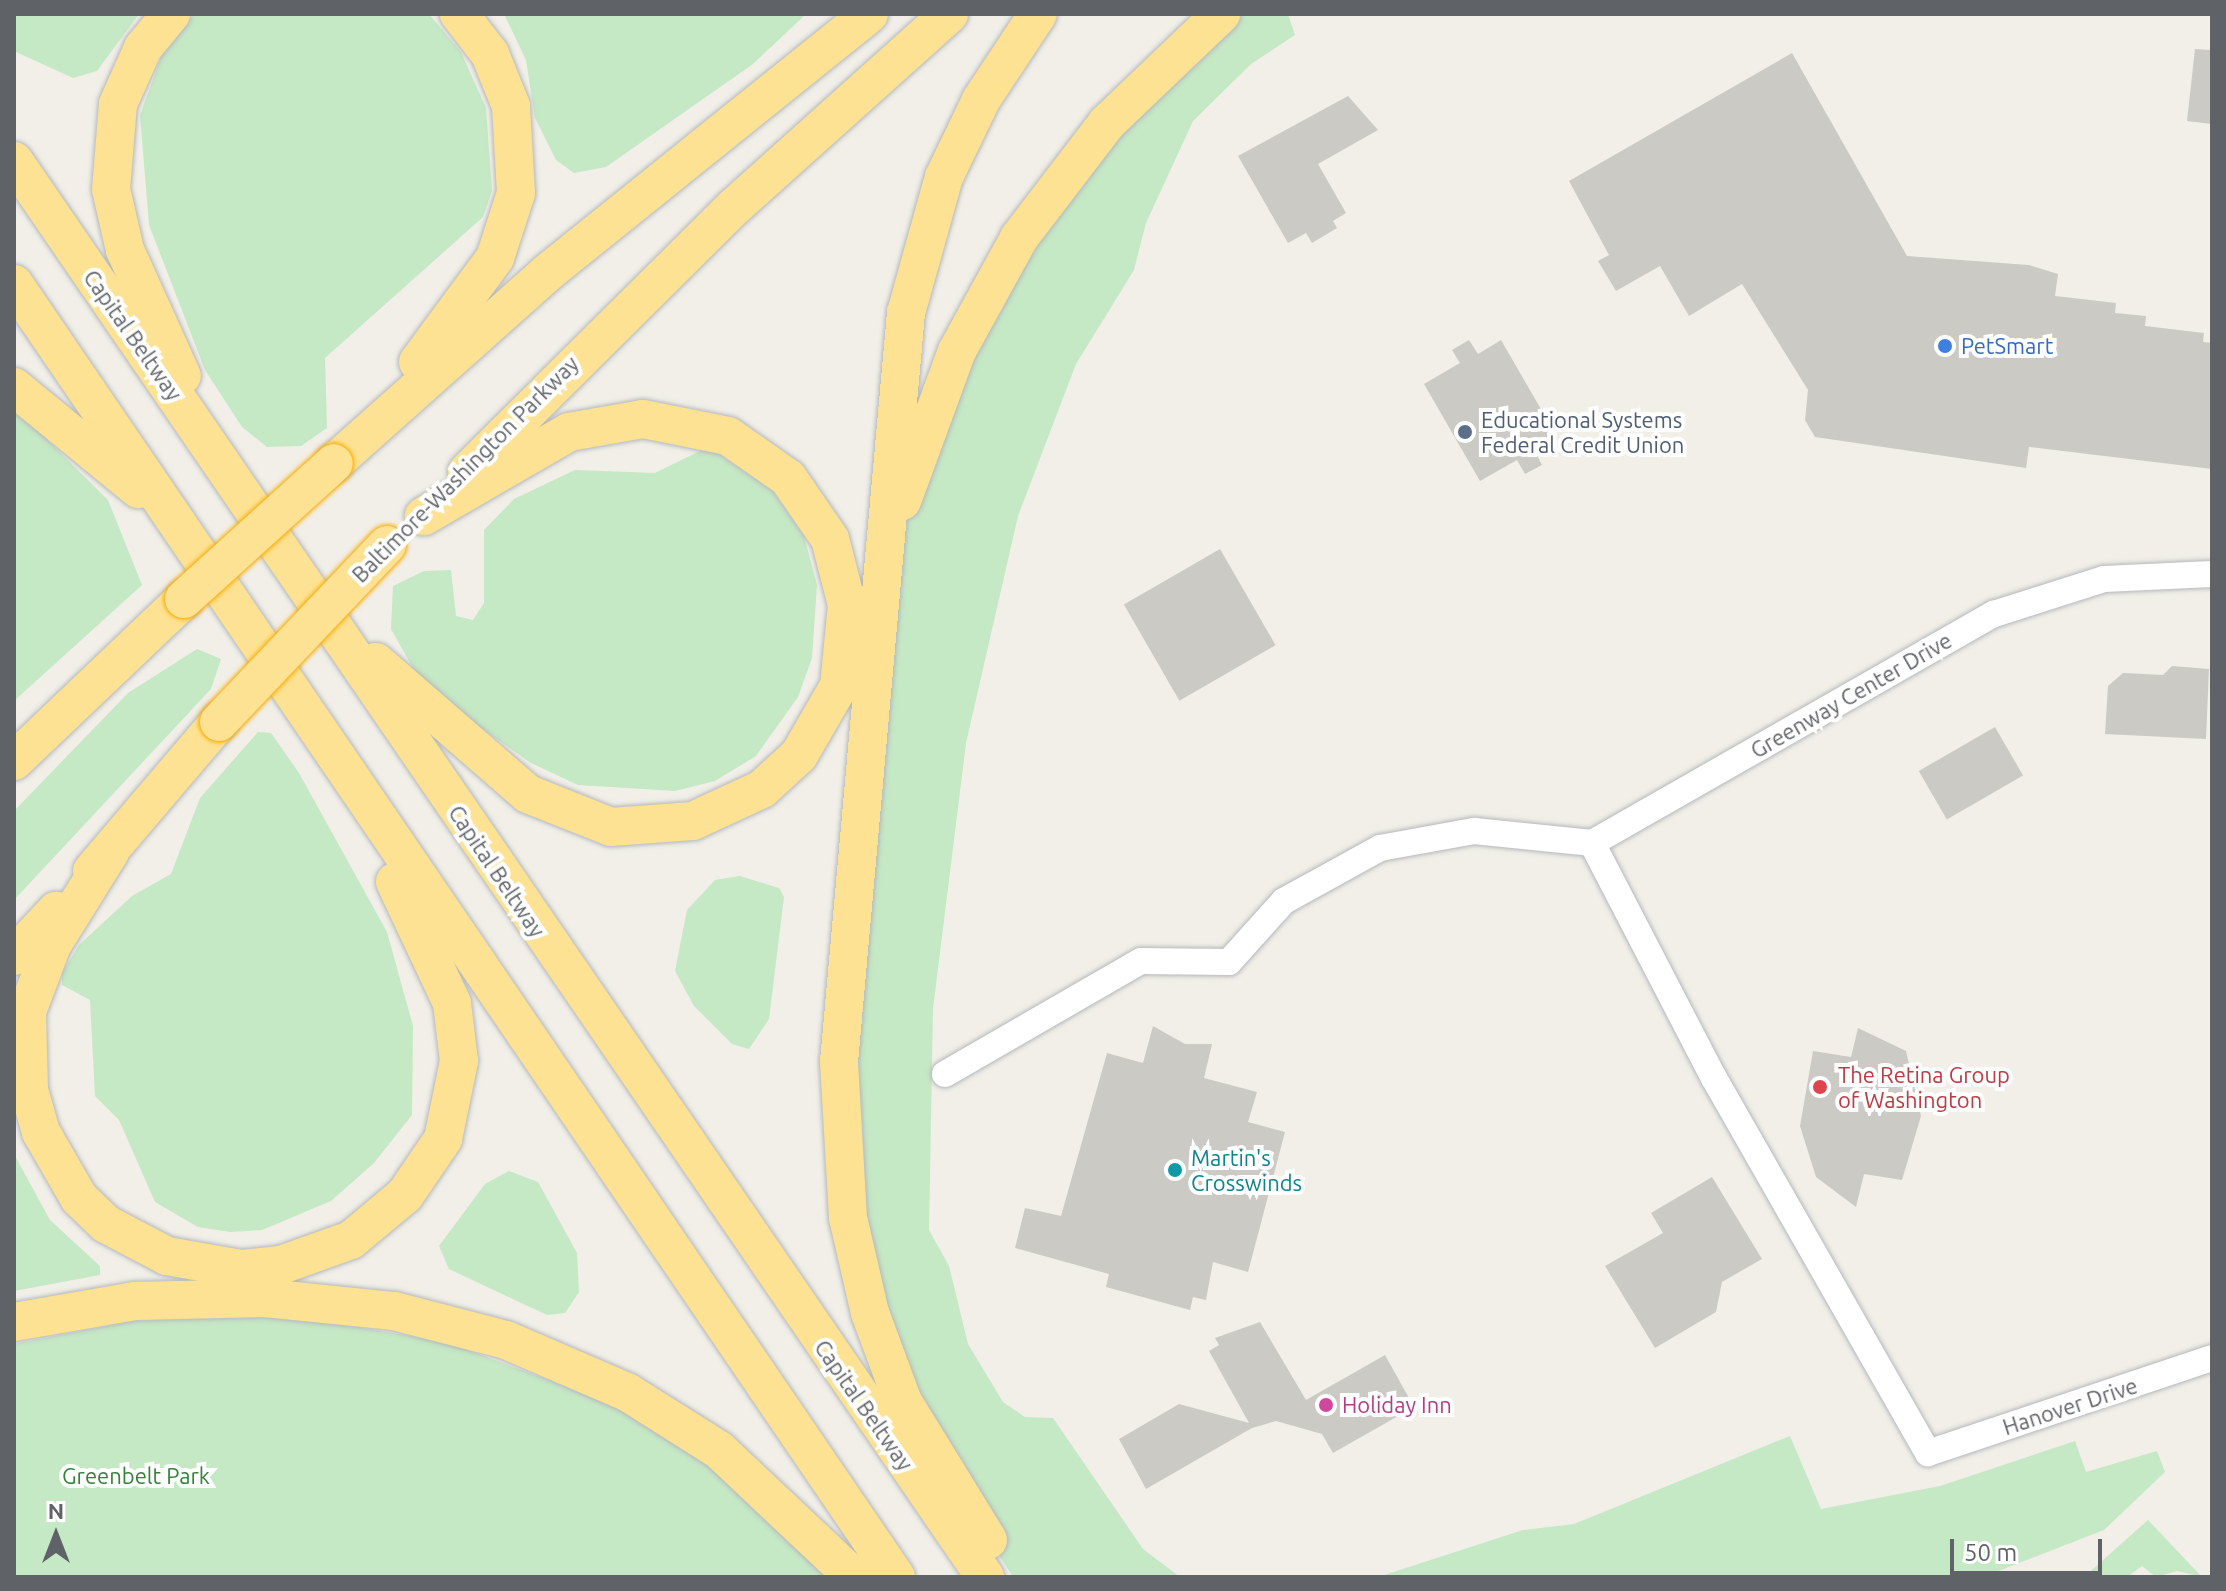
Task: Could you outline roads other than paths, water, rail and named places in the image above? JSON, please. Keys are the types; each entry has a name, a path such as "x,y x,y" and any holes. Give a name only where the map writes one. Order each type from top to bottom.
{"highway":[{"path":"171,14 143,48 118,104 111,189 125,250 220,459"},
{"path":"344,453 472,294 495,258 516,193 511,106 490,54 459,14"},
{"path":"14,761 184,599 547,273 869,14"},
{"name":"Baltimore-Washington Parkway","path":"14,956 110,852 219,722 387,545 424,516 712,227 949,14"},
{"path":"1011,1577 903,1402 870,1313 848,1218 839,1062 895,398 917,268 964,136 1038,14"},
{"path":"879,609 908,476 985,295 1097,134 1221,14"},
{"name":"Capital Beltway","path":"14,161 985,1577"},
{"path":"14,284 896,1577"},
{"path":"14,387 173,519"},
{"path":"285,558 427,712 528,794 584,820 660,827 718,814 781,774 826,716 847,633 841,567 818,516 788,478 728,436 643,419 569,432 424,516"},
{"path":"14,729 155,607 184,599"},
{"path":"110,852 52,945 27,1012 29,1090 59,1168 106,1224 202,1265 281,1265 351,1240 405,1195 443,1139 456,1086 456,1034 445,976 305,713"},
{"path":"14,1322 92,1306 225,1297 339,1303 465,1328 563,1361 672,1419 757,1480 854,1577"}],"street":[{"name":"Greenway Center Drive","path":"1592,843 1994,614 2104,579 2212,574"},
{"path":"945,1074 1141,961 1229,962 1284,901 1380,848 1418,837 1503,831 1592,843"},
{"name":"Hanover Drive","path":"1592,843 1714,1078 1928,1453 2212,1358"}],"place":[{"name":"PetSmart","path":"1945,346"},
{"name":"Educational Systems Federal Credit Union","path":"1465,432"},
{"name":"The Retina Group of Washington","path":"1820,1087"},
{"name":"Martin's Crosswinds","path":"1175,1170"},
{"name":"Holiday Inn","path":"1326,1405"}],"park label":[{"name":"Greenbelt Park","path":"136,1476"}]}
